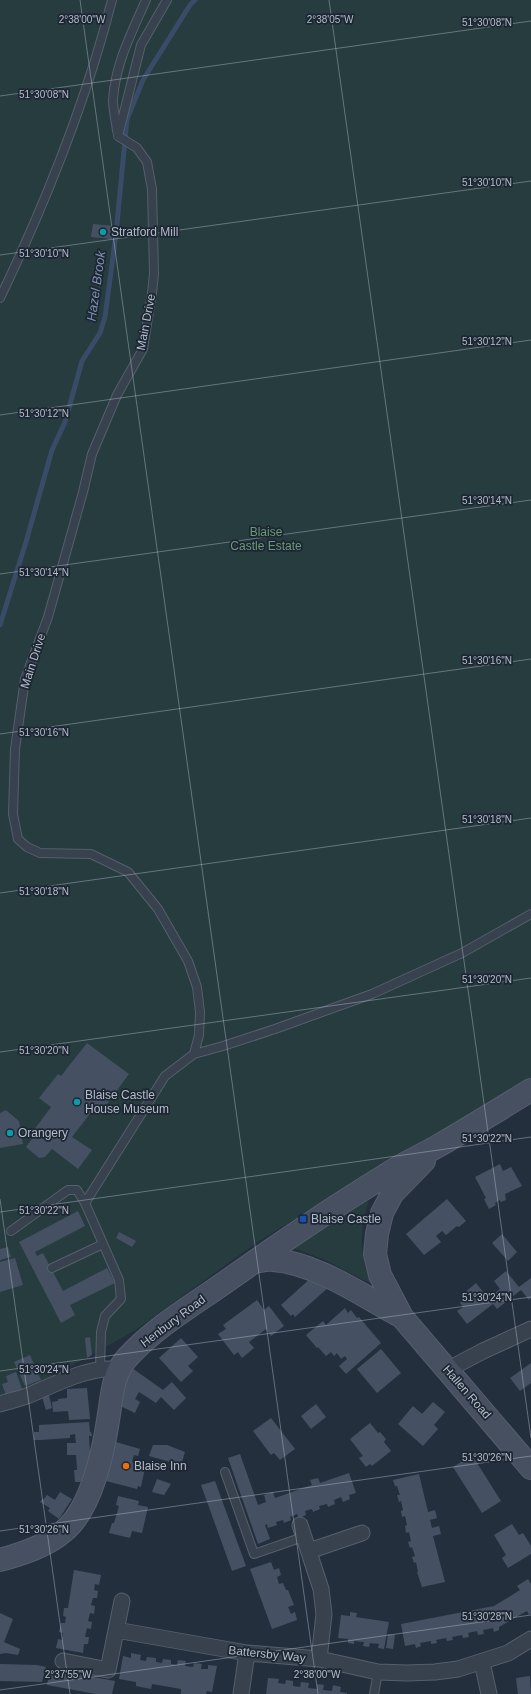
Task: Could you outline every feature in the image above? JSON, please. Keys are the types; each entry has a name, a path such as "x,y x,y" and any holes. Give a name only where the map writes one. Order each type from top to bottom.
{"main road":[{"path":"437,1147 531,1090"},
{"name":"Henbury Road","path":"0,1560 18,1555 55,1538 66,1530 78,1515 92,1489 112,1424 113,1390 109,1369 127,1359 154,1333 254,1262 387,1174 437,1147"},
{"name":"Hallen Road","path":"437,1147 392,1194 382,1213 376,1234 375,1254 380,1275 402,1317 531,1468"},
{"name":"Hallen Road","path":"254,1262 272,1259 291,1262 322,1273 402,1317"}],"street":[{"path":"447,1370 483,1351 531,1329"},
{"path":"0,1404 24,1397 84,1374 109,1369"},
{"path":"302,1531 321,1589 324,1614 319,1659"},
{"path":"309,1551 362,1533"},
{"path":"63,1661 108,1670 122,1601"},
{"name":"Battersby Way","path":"116,1630 247,1653 319,1659 378,1672 435,1672 458,1669 508,1653 531,1639"},
{"path":"241,1694 247,1653"},
{"path":"482,1662 489,1694"}],"lane":[{"path":"0,298 24,249 54,173 99,51 112,0"},
{"path":"118,136 113,101 115,84 124,49 146,0"},
{"path":"118,136 141,45 167,0"},
{"name":"Main Drive","path":"118,136 137,148 147,162 152,189 154,274 143,349 116,395 92,454 83,492 48,617 25,679 15,748 13,814 18,839 27,847 40,853 91,854 128,872 158,909 188,961 197,987 200,1012 199,1035 194,1054"},
{"path":"85,1203 165,1076 194,1054 275,1029 372,994 462,953 531,914"},
{"path":"10,1231 68,1190 77,1190 85,1203 118,1280 121,1299 105,1316 101,1332 109,1369"},
{"path":"52,1268 103,1244"},
{"path":"225,1472 254,1554 302,1531"},
{"path":"374,1694 378,1672"}],"green space":[{"name":"Blaise Castle Estate","path":"0,0 531,0 531,1079 391,1160 259,1241 134,1331 34,1385 0,1398"},
{"path":"369,1200 363,1222 362,1252 371,1284 323,1259 293,1248"}],"building":[{"name":"Stratford Mill","path":"93,224 114,226 112,239 91,237"},
{"name":"Blaise Castle House Museum","path":"87,1043 129,1074 102,1111 96,1106 72,1137 92,1150 78,1169 52,1149 45,1157 39,1158 26,1147 34,1136 31,1134 51,1107 39,1098 58,1074 61,1076"},
{"name":"Orangery","path":"6,1110 19,1121 23,1144 0,1148 0,1113"},
{"path":"500,1164 503,1171 511,1167 522,1186 505,1194 506,1200 501,1202 500,1200 495,1203 496,1205 489,1209 484,1199 486,1198 475,1177"},
{"path":"447,1199 466,1221 446,1235 442,1231 436,1236 441,1242 424,1255 406,1234"},
{"path":"78,1211 85,1226 35,1252 37,1256 43,1253 63,1291 107,1268 115,1283 70,1305 75,1315 61,1323 19,1242"},
{"path":"119,1232 136,1241 132,1247 116,1238"},
{"path":"502,1234 517,1252 508,1261 492,1243"},
{"path":"8,1247 11,1257 0,1260 0,1249"},
{"path":"15,1258 23,1285 0,1292 0,1262"},
{"path":"506,1271 519,1287 531,1278 531,1298 529,1300 521,1290 497,1309 493,1304 467,1324 457,1311 463,1307 460,1303 465,1298 462,1295 476,1283 488,1298 500,1289 494,1281"},
{"path":"312,1277 329,1287 295,1317 293,1314 291,1316 281,1305"},
{"path":"257,1300 264,1310 269,1306 284,1326 271,1336 266,1329 249,1342 254,1348 242,1358 238,1352 234,1355 218,1334 226,1329 223,1325"},
{"path":"345,1308 348,1313 351,1310 357,1318 359,1317 381,1343 346,1374 339,1366 347,1359 345,1356 341,1359 337,1353 334,1356 331,1352 326,1356 306,1335 323,1321 326,1325"},
{"path":"90,1337 92,1355 87,1358 85,1338"},
{"path":"181,1338 198,1357 188,1366 193,1371 181,1382 159,1358"},
{"path":"381,1349 401,1373 377,1393 357,1369"},
{"path":"30,1355 41,1380 25,1386 14,1362"},
{"path":"531,1363 531,1383 520,1391 510,1378"},
{"path":"132,1368 163,1390 172,1382 186,1398 174,1410 161,1397 156,1403 139,1392 135,1399 140,1402 135,1413 118,1405 120,1392"},
{"path":"16,1372 22,1389 6,1395 2,1384 8,1382 6,1376"},
{"path":"87,1388 90,1419 69,1420 68,1411 53,1412 52,1402 58,1401 58,1399 67,1398 67,1389"},
{"path":"49,1395 52,1408 46,1410 42,1397"},
{"path":"433,1402 445,1412 434,1425 438,1429 423,1446 398,1424 413,1406 422,1414"},
{"path":"316,1404 326,1417 311,1429 301,1416"},
{"path":"271,1418 295,1449 280,1460 274,1453 271,1455 253,1431"},
{"path":"89,1422 92,1436 89,1436 91,1469 88,1482 75,1482 74,1470 77,1470 76,1455 67,1455 67,1443 76,1443 75,1434 70,1435 70,1438 34,1440 34,1432 39,1432 39,1425"},
{"path":"370,1423 378,1433 380,1432 386,1439 384,1442 391,1451 372,1466 370,1464 366,1467 359,1458 363,1456 350,1439"},
{"name":"Blaise Inn","path":"116,1442 140,1449 138,1456 134,1455 132,1462 142,1464 142,1468 145,1468 141,1487 138,1486 137,1489 106,1481"},
{"path":"153,1445 167,1445 185,1452 181,1465 149,1456"},
{"path":"240,1454 258,1505 266,1502 264,1495 273,1492 275,1498 312,1485 310,1480 318,1478 320,1483 349,1473 356,1493 349,1495 350,1499 343,1502 341,1497 334,1500 335,1504 328,1507 327,1504 319,1506 320,1509 313,1512 312,1509 305,1511 306,1515 299,1518 297,1514 290,1517 291,1520 284,1523 283,1520 276,1522 277,1525 268,1528 267,1524 265,1525 270,1539 258,1544 228,1458"},
{"path":"472,1455 501,1501 482,1513 453,1467"},
{"path":"419,1474 428,1512 435,1510 437,1518 430,1520 432,1528 439,1526 441,1534 433,1536 445,1582 422,1587 417,1572 416,1562 414,1563 412,1557 415,1556 412,1547 410,1548 408,1542 411,1541 409,1532 406,1533 405,1526 407,1525 405,1516 402,1517 401,1511 403,1510 401,1501 399,1502 397,1495 400,1495 393,1480"},
{"path":"157,1479 171,1484 164,1495 152,1492"},
{"path":"215,1481 246,1566 232,1571 201,1485"},
{"path":"60,1492 72,1499 59,1519 48,1511 50,1508 40,1502 47,1495 55,1500"},
{"path":"118,1496 139,1501 138,1505 148,1507 142,1533 132,1531 130,1538 109,1533 112,1523 114,1523 119,1506 116,1505"},
{"path":"512,1524 519,1535 523,1533 531,1546 531,1554 508,1568 502,1558 506,1555 494,1535"},
{"path":"271,1562 274,1570 279,1568 281,1575 277,1577 279,1584 283,1583 286,1590 288,1590 294,1605 288,1607 291,1614 295,1612 297,1620 272,1629 250,1569"},
{"path":"74,1570 101,1575 99,1585 95,1584 94,1590 98,1591 97,1598 93,1598 91,1605 95,1606 94,1614 90,1613 88,1621 92,1622 91,1629 87,1628 85,1637 89,1637 88,1644 84,1644 83,1653 56,1648 58,1639 62,1640 63,1633 59,1632 61,1623 65,1623 66,1617 63,1616 64,1608 68,1608"},
{"path":"528,1579 531,1584 531,1614 529,1615 527,1611 499,1627 499,1630 494,1632 493,1628 483,1630 484,1634 478,1635 477,1631 468,1633 469,1637 463,1638 462,1635 452,1637 453,1640 447,1641 446,1638 436,1640 437,1643 431,1644 431,1641 420,1643 421,1646 416,1648 415,1644 405,1646 401,1624 494,1606 520,1590 517,1586"},
{"path":"350,1612 357,1613 356,1617 389,1622 384,1649 378,1648 379,1644 370,1643 369,1647 363,1646 364,1642 354,1641 354,1644 348,1643 348,1639 338,1638 341,1615 350,1616"},
{"path":"0,1613 13,1619 4,1642 20,1649 18,1655 6,1653 0,1654"},
{"path":"388,1634 395,1635 393,1649 386,1648"},
{"path":"131,1653 141,1655 140,1660 146,1661 147,1657 156,1658 156,1662 162,1663 163,1659 171,1660 171,1664 177,1665 178,1660 186,1661 185,1666 193,1667 194,1663 202,1664 201,1669 208,1669 208,1665 217,1666 212,1692 207,1691 206,1694 181,1694 181,1689 152,1684 151,1689 136,1686 136,1682 119,1679 123,1656 131,1658"},
{"path":"0,1664 37,1665 46,1667 42,1682 0,1681"},
{"path":"50,1670 115,1681 112,1694 96,1694 47,1685"},
{"path":"530,1676 531,1694 518,1694 516,1678"},
{"path":"268,1678 279,1679 278,1683 285,1684 286,1680 293,1681 293,1686 300,1687 301,1682 309,1683 308,1688 317,1689 317,1684 324,1685 323,1690 332,1691 333,1685 341,1687 340,1692 347,1694 266,1694"}],"waterway":[{"name":"Hazel Brook","path":"0,625 26,542 52,450 65,422 82,361 100,333 105,317 116,234 127,119 143,80 190,5 195,0"}],"place":[{"name":"Stratford Mill","path":"103,232"},
{"name":"Blaise Castle House Museum","path":"77,1102"},
{"name":"Orangery","path":"10,1133"},
{"name":"Blaise Castle","path":"303,1219"},
{"name":"Blaise Inn","path":"126,1466"}]}
